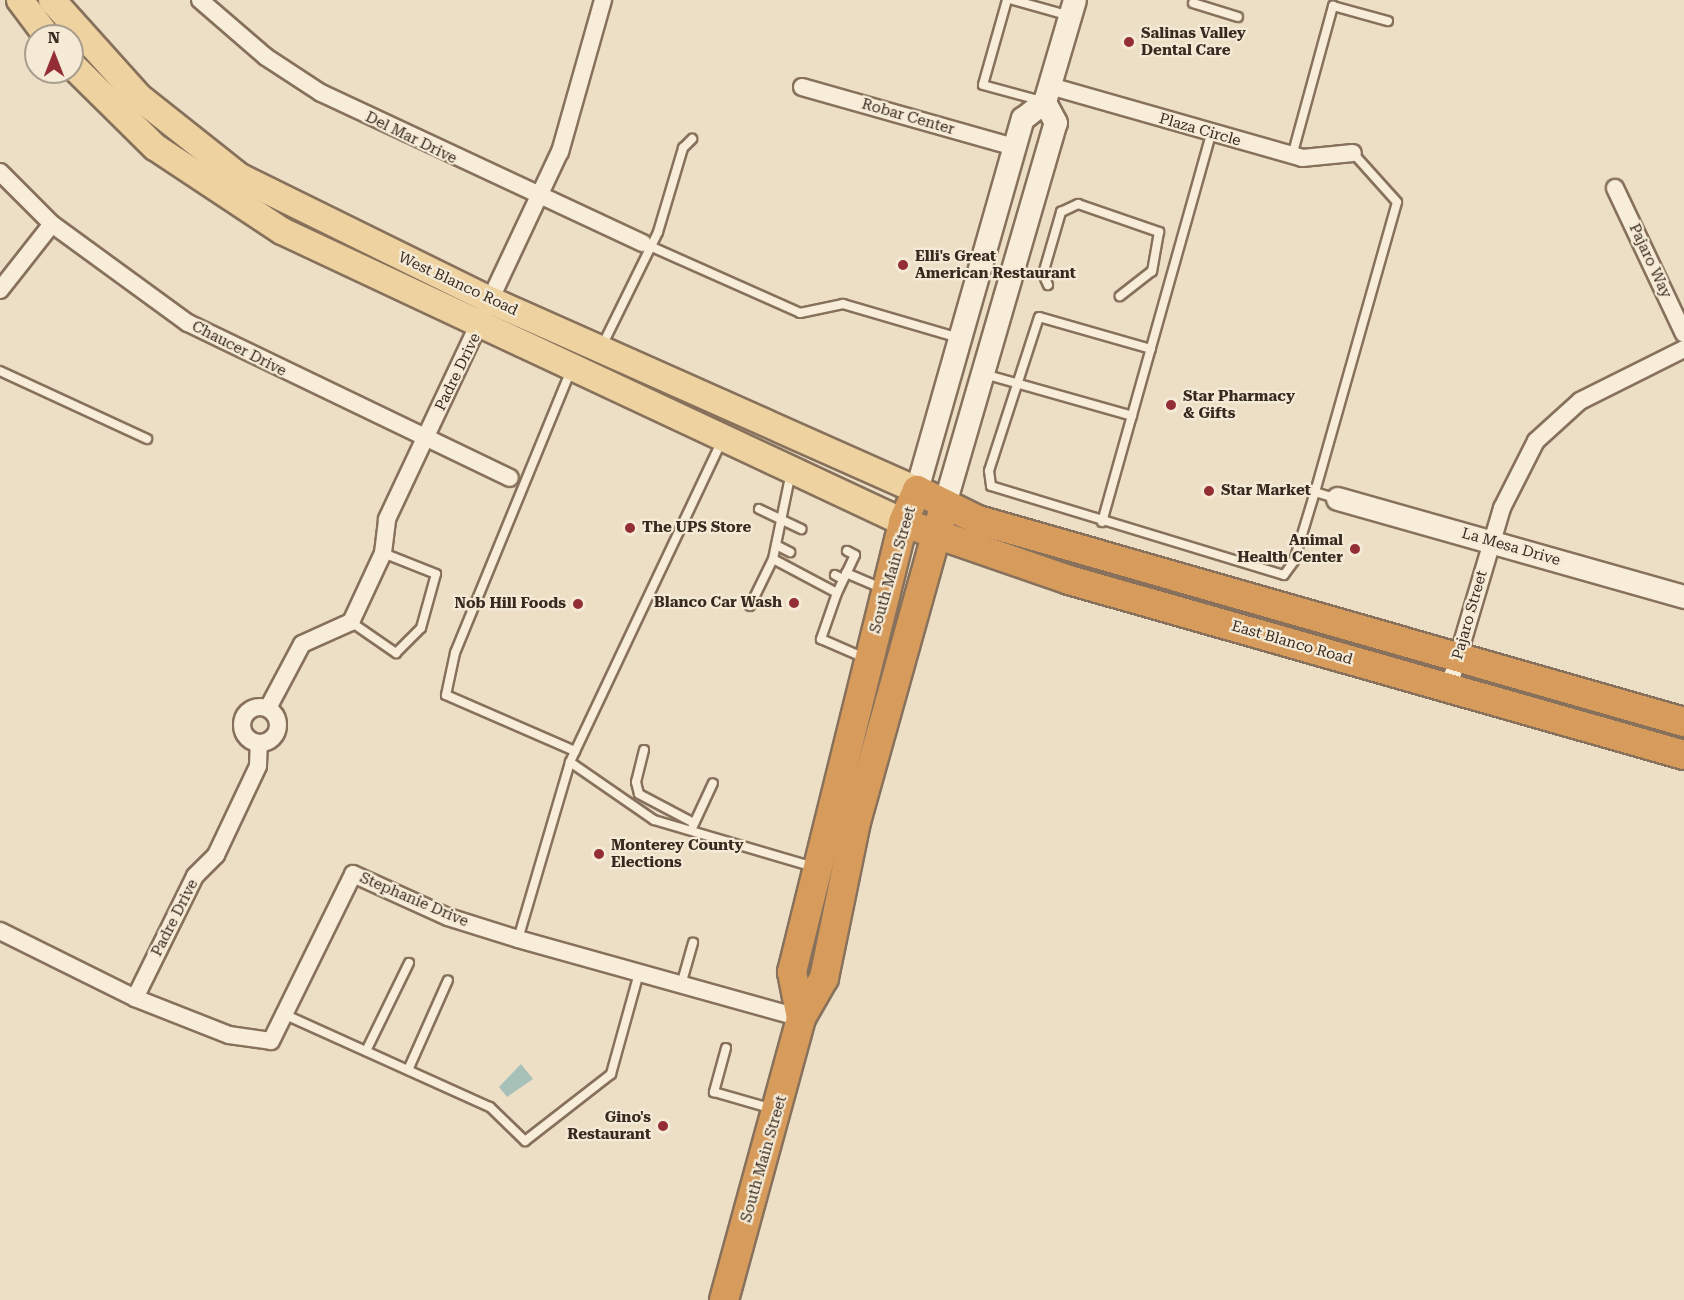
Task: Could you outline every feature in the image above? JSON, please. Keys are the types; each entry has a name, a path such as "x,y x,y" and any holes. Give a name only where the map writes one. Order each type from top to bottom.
{"highway":[{"name":"East Blanco Road","path":"916,490 978,520 1684,722"},
{"name":"South Main Street","path":"801,1018 792,972 885,590 903,522 916,490"},
{"name":"South Main Street","path":"724,1300 778,1110 801,1018 824,978 856,822 945,504"},
{"name":"East Blanco Road","path":"903,522 1069,580 1684,755"}],"main road":[{"path":"20,0 39,24"},
{"name":"West Blanco Road","path":"52,0 139,97 240,177 492,301 916,490"},
{"path":"1048,94 1072,8"},
{"name":"West Blanco Road","path":"84,77 155,147 211,189 282,231 570,370 903,522"},
{"name":"South Main Street","path":"916,490 1023,118 1048,94 1056,123 981,373 945,504"},
{"name":"La Mesa Drive","path":"1338,499 1684,597"}],"street":[{"name":"Del Mar Drive","path":"200,0 266,57 321,93 540,198 647,245"},
{"name":"Padre Drive","path":"351,622 383,553 387,519 480,327 560,152 603,0"},
{"name":"Robar Center","path":"802,87 1014,147"},
{"name":"Plaza Circle","path":"1048,94 1211,133 1292,156 1353,153"},
{"name":"Chaucer Drive","path":"0,172 52,224 188,323 510,478"},
{"name":"Pajaro Way","path":"1615,188 1684,334"},
{"path":"0,290 52,224"},
{"name":"Pajaro Street","path":"1449,687 1492,542 1515,476 1548,427 1596,391 1684,349"},
{"path":"268,708 302,644 351,622"},
{"path":"268,708 278,729 259,743 248,739 242,723 251,709 268,708"},
{"name":"Padre Drive","path":"135,998 195,876 216,855 258,766 259,743"},
{"name":"Stephanie Drive","path":"0,932 135,998 249,1040 277,1038 352,874 448,916 518,939 801,1018"}],"lane":[{"path":"1007,0 983,85 1048,94"},
{"path":"1013,0 1072,8"},
{"path":"1193,3 1239,17"},
{"path":"1292,156 1333,6 1388,21"},
{"path":"1102,522 1211,133"},
{"path":"601,349 647,245 683,148 692,139"},
{"path":"1151,349 1039,317 1014,382 989,471 991,486 1102,522 1284,575 1294,561 1315,492 1397,202 1353,153"},
{"path":"1048,285 1043,274 1061,212 1078,204 1159,232 1152,271 1119,296"},
{"path":"647,245 800,314 843,304 959,339"},
{"path":"570,370 455,653 446,695 575,750"},
{"path":"0,371 147,439"},
{"path":"981,373 1132,416"},
{"path":"518,939 570,762 722,440"},
{"path":"750,606 773,559 792,472"},
{"path":"1315,492 1338,499"},
{"path":"759,509 801,529"},
{"path":"776,545 790,552"},
{"path":"847,551 855,555 842,576 821,639 868,659"},
{"path":"351,622 396,653 421,628 436,574 383,553"},
{"path":"773,559 837,593"},
{"path":"842,576 885,590"},
{"path":"644,750 636,782 639,794 694,823"},
{"path":"570,762 654,820 817,868"},
{"path":"690,832 713,783"},
{"path":"681,985 693,943"},
{"path":"366,1051 409,963"},
{"path":"288,1016 490,1107 525,1141 611,1074 639,973"},
{"path":"408,1070 448,980"},
{"path":"726,1048 714,1092 778,1110"}],"water":[{"path":"521,1064 533,1079 507,1097 499,1087"}],"place":[{"name":"Salinas Valley Dental Care","path":"1129,42"},
{"name":"Elli's Great American Restaurant","path":"903,265"},
{"name":"Star Pharmacy & Gifts","path":"1171,405"},
{"name":"Star Market","path":"1209,491"},
{"name":"The UPS Store","path":"630,528"},
{"name":"Animal Health Center","path":"1355,549"},
{"name":"Blanco Car Wash","path":"794,603"},
{"name":"Nob Hill Foods","path":"578,604"},
{"name":"Monterey County Elections","path":"599,854"},
{"name":"Gino's Restaurant","path":"663,1126"}]}
